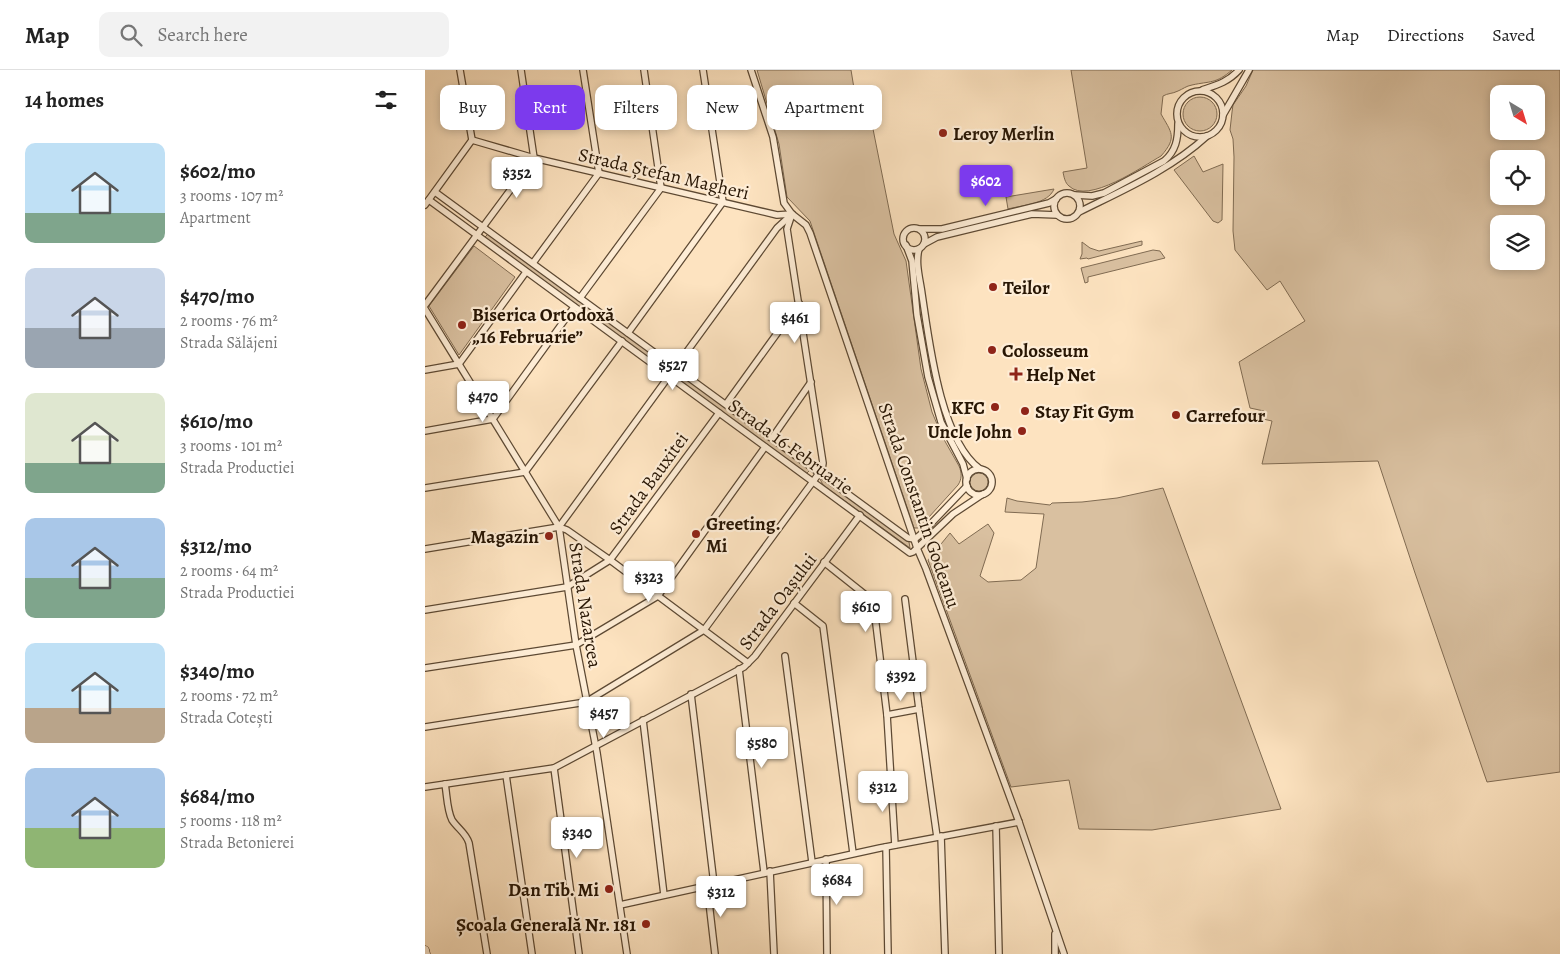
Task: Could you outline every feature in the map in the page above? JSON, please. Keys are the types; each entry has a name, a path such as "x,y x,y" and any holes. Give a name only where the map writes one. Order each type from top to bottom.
{"street":[{"path":"427,203 472,140 460,70"},
{"path":"521,70 534,158 425,307 559,527"},
{"path":"533,263 599,173 583,70"},
{"path":"580,298 661,188 644,70"},
{"path":"629,333 723,202 703,70"},
{"name":"Strada Constantin Godeanu","path":"751,70 773,137 784,203 792,214 804,223 809,233 917,548 1019,822 1064,954"},
{"path":"983,494 971,492 963,464 941,422 930,386 917,316 912,261 903,238 906,232 913,228 941,228 1049,203 1062,194 1070,193 1092,196 1104,193 1163,161 1172,152 1176,146 1178,134 1177,109 1185,96 1229,80 1239,70"},
{"path":"1223,115 1249,70"},
{"path":"917,548 953,514 990,489 992,479 989,473 972,463 961,447 944,406 927,332 917,261 919,249 937,237 1032,214 1043,213 1067,219 1074,218 1079,212 1168,166 1217,130 1222,121 1222,108 1216,98 1199,91"},
{"path":"1178,124 1182,130 1193,137 1207,136"},
{"name":"Strada Ștefan Magheri","path":"472,140 534,158 777,215 792,214"},
{"name":"Strada 16 Februarie","path":"435,192 908,538 915,539"},
{"path":"1075,195 1081,205 1079,212"},
{"path":"1056,199 1054,207 1057,215"},
{"name":"Strada 16 Februarie","path":"427,203 477,235 910,553 917,548"},
{"path":"425,727 586,702 704,630 820,472 823,463 787,229 792,214"},
{"path":"559,527 777,228 792,214"},
{"path":"920,229 925,238 924,244"},
{"path":"906,245 911,249 919,249"},
{"path":"425,370 459,364 526,272"},
{"path":"726,404 799,303"},
{"path":"425,431 493,419 574,307"},
{"path":"425,488 525,472 622,341"},
{"path":"772,438 811,382"},
{"name":"Strada Bauxitei","path":"425,610 567,587 610,560 719,412"},
{"path":"425,668 576,645 657,596 765,447"},
{"path":"915,539 967,482 970,473 980,469"},
{"name":"Strada Oașului","path":"425,787 554,768 739,669 748,663 859,515"},
{"path":"425,549 559,527 567,530 610,560 748,663"},
{"name":"Strada Nazarcea","path":"559,527 576,645 595,746 627,954"},
{"path":"824,562 872,602 887,715 895,845"},
{"path":"905,599 919,709 939,836 945,954"},
{"path":"794,603 823,626 853,853"},
{"path":"785,656 812,862"},
{"path":"739,669 767,872 774,954"},
{"path":"691,694 711,885 715,954"},
{"path":"887,715 919,709"},
{"path":"643,720 665,895"},
{"path":"554,768 579,954"},
{"path":"506,775 532,954"},
{"path":"445,784 451,818 467,837 469,843 487,954"},
{"path":"620,905 886,846 1019,822"},
{"path":"996,826 999,954"},
{"path":"886,846 888,954"},
{"path":"826,859 827,954"},
{"path":"1055,928 1055,954"},
{"path":"425,950 426,954"}],"shaded area":[{"path":"757,70 851,70 853,85 767,85 767,104"},
{"path":"1071,70 1232,70 1217,80 1190,85 1163,96 1161,114 1170,130 1171,139 1170,144 1161,156 1115,182 1089,191 1078,191 1069,186 1063,172 1087,168"},
{"path":"1253,70 1560,70 1560,772 1487,782 1378,461 1262,464 1272,421 1263,419 1264,411 1250,408 1239,362 1305,321 1280,281 1267,290 1235,250 1233,231 1234,157 1233,139 1230,130 1233,105 1246,86"},
{"path":"1200,97 1212,102 1217,114 1212,126 1200,131 1188,126 1183,114 1188,102"},
{"path":"775,130 873,130 894,234 906,261 921,369 932,412 942,436 959,466 961,474 958,485 919,528 914,528 810,221 787,197 779,144"},
{"path":"1194,156 1203,172 1223,164 1222,220 1218,223 1213,221 1174,170"},
{"path":"1054,189 1051,194 1041,201 1008,209 1006,197"},
{"path":"489,233 673,367 671,374 487,240 485,237"},
{"path":"1142,241 1142,245 1088,259 1080,259 1082,242 1090,248 1099,251"},
{"path":"474,246 515,277 459,355 429,306"},
{"path":"1153,250 1160,251 1165,258 1088,277 1088,282 1085,283 1081,268"},
{"path":"678,373 809,467 810,470 806,474 677,379 675,376"},
{"path":"979,473 985,476 988,482 985,488 979,491 973,488 970,482 973,476"},
{"path":"825,478 909,542 910,548 823,485 820,479"},
{"path":"1163,488 1281,809 1152,830 1079,829 1069,780 1011,787 928,560 950,533 959,544 988,524 994,533 980,576 988,582 1021,580 1036,568 1044,514 1005,512 1007,498 1050,505 1052,503 1117,498"}],"place":[{"name":"Leroy Merlin","path":"943,133"},
{"name":"Teilor","path":"993,287"},
{"name":"Biserica Ortodoxă „16 Februarie”","path":"462,325"},
{"name":"Colosseum","path":"992,350"},
{"name":"Help Net","path":"1016,374"},
{"name":"KFC","path":"995,407"},
{"name":"Stay Fit Gym","path":"1025,411"},
{"name":"Carrefour","path":"1176,415"},
{"name":"Uncle John","path":"1022,431"},
{"name":"Greeting. Mi","path":"696,534"},
{"name":"Magazin","path":"549,536"},
{"name":"Dan Tib. Mi","path":"609,889"},
{"name":"Școala Generală Nr. 181","path":"646,924"}]}
